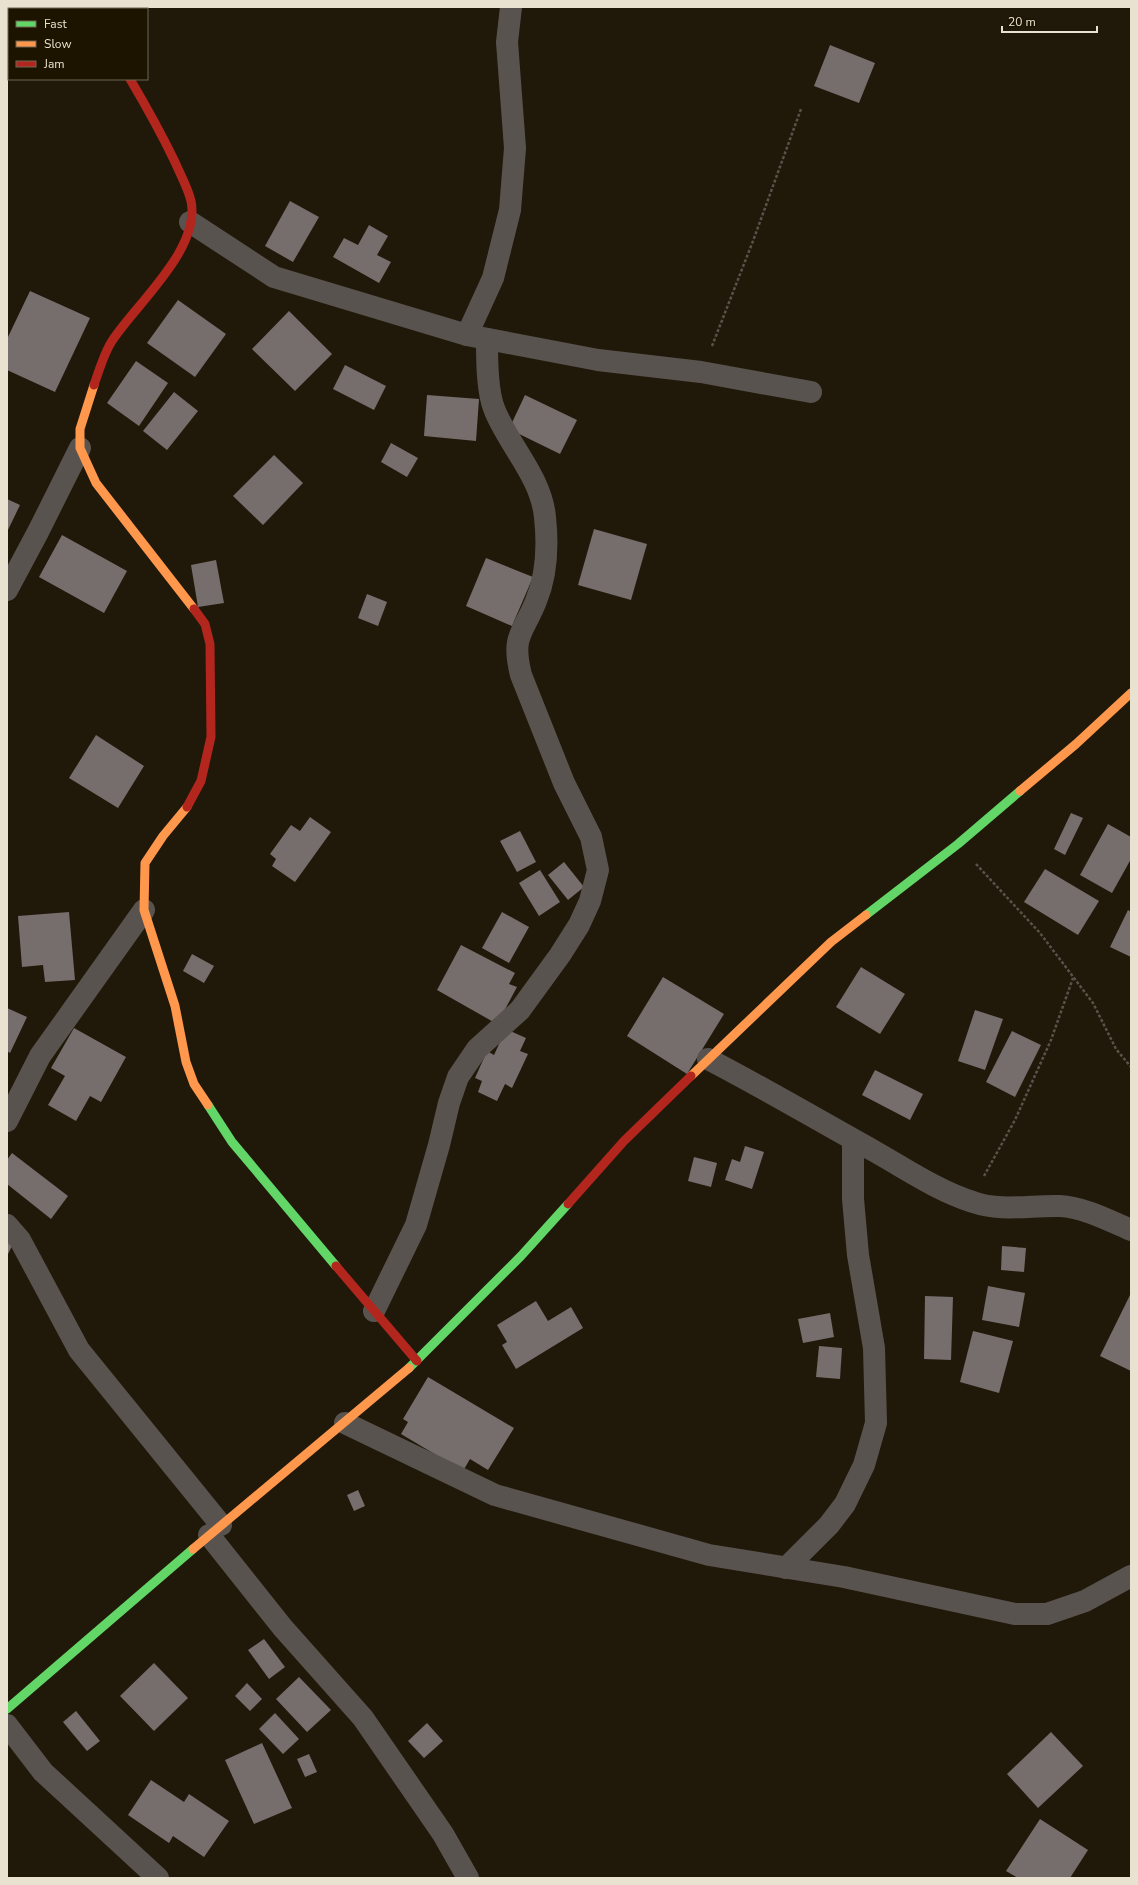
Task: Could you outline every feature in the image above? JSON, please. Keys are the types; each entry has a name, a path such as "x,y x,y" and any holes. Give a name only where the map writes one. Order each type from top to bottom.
{"street":[{"path":"374,1310 416,1225 439,1145 449,1103 458,1077 477,1049 520,1010 560,955 579,925 590,901 598,870 591,837 564,783 521,675 517,661 518,638 537,600 548,553 545,515 539,491 494,411 488,374 477,337 510,210 515,148 507,42 511,7"},
{"path":"131,80 156,124 180,173 191,202 190,222 182,248 169,270 139,305 111,342 88,397 80,429 80,448 96,483 169,575 205,624 210,644 211,737 201,781 186,810 163,836 145,863 144,910 174,1006 186,1062 194,1084 232,1142 417,1361"},
{"path":"190,222 274,277 477,337 598,360 701,372 811,392"},
{"path":"7,590 80,448"},
{"path":"7,1708 215,1530 345,1423 417,1361 522,1256 624,1142 708,1058 831,942 958,844 1076,744 1131,692"},
{"path":"7,1121 40,1056 144,910"},
{"path":"708,1058 927,1182 971,1202 983,1206 1003,1208 1062,1206 1101,1216 1131,1230"},
{"path":"786,1568 829,1525 845,1504 864,1465 876,1423 874,1348 858,1255 853,1199 853,1140"},
{"path":"7,1225 20,1240 79,1350 215,1530 283,1628 363,1718 443,1834 468,1878"},
{"path":"345,1423 495,1495 709,1555 844,1577 1015,1614 1047,1614 1085,1601 1131,1576"},
{"path":"7,1725 43,1772 158,1878"}],"path":[{"path":"701,372 753,241 801,109"},
{"path":"958,844 1040,933 1093,1003 1116,1049 1131,1066"},
{"path":"971,1202 1018,1113 1051,1040 1073,978"}],"building":[{"path":"830,45 875,63 859,103 814,86"},
{"path":"290,201 319,217 293,262 265,246"},
{"path":"369,225 388,236 377,255 391,262 379,283 333,257 344,238 358,245"},
{"path":"30,291 90,318 55,392 7,370 7,339"},
{"path":"178,300 226,334 195,377 147,343"},
{"path":"289,311 332,354 295,391 252,349"},
{"path":"136,361 168,383 139,426 107,403"},
{"path":"345,365 386,386 374,410 333,389"},
{"path":"174,392 198,411 167,450 143,431"},
{"path":"427,395 479,399 476,441 424,436"},
{"path":"525,395 577,420 560,454 509,429"},
{"path":"391,443 418,458 407,477 381,462"},
{"path":"274,455 303,483 263,525 233,496"},
{"path":"7,499 20,505 7,532"},
{"path":"594,529 647,544 631,600 578,585"},
{"path":"62,535 127,571 104,613 39,577"},
{"path":"486,558 533,577 512,626 466,606"},
{"path":"216,560 224,603 198,607 191,565"},
{"path":"367,594 387,602 378,626 358,618"},
{"path":"96,735 144,766 118,808 69,778"},
{"path":"1071,813 1083,818 1065,855 1054,849"},
{"path":"310,817 331,832 295,882 272,866 276,859 270,854 291,825 300,831"},
{"path":"1108,824 1131,837 1131,859 1112,893 1080,875"},
{"path":"520,831 536,862 517,872 500,841"},
{"path":"564,862 584,887 568,900 548,875"},
{"path":"1045,869 1099,901 1078,935 1024,902"},
{"path":"540,870 560,902 539,916 519,883"},
{"path":"1128,910 1131,912 1131,957 1110,947"},
{"path":"69,912 75,980 45,982 43,965 22,967 18,916"},
{"path":"502,912 529,927 509,963 482,948"},
{"path":"461,945 515,973 509,984 517,987 497,1024 437,990"},
{"path":"192,954 214,966 204,983 183,971"},
{"path":"861,967 905,994 880,1034 836,1007"},
{"path":"663,977 724,1014 687,1074 627,1036"},
{"path":"7,1008 27,1017 10,1053 7,1051"},
{"path":"975,1010 1003,1019 985,1070 958,1061"},
{"path":"74,1028 126,1057 101,1102 90,1096 76,1121 48,1105 65,1076 51,1068"},
{"path":"506,1029 526,1038 520,1051 528,1054 512,1088 505,1084 497,1101 478,1092 482,1081 475,1078 487,1051 494,1055"},
{"path":"1012,1031 1041,1045 1015,1097 986,1082"},
{"path":"875,1070 923,1094 910,1120 862,1095"},
{"path":"745,1146 764,1152 752,1189 725,1180 732,1159 740,1162"},
{"path":"12,1153 68,1196 51,1219 7,1184 7,1160"},
{"path":"694,1157 717,1163 711,1187 688,1181"},
{"path":"7,1241 13,1244 7,1256"},
{"path":"1002,1246 1026,1248 1024,1272 1001,1270"},
{"path":"988,1286 1025,1293 1019,1327 982,1320"},
{"path":"1131,1293 1131,1371 1100,1356"},
{"path":"925,1296 953,1297 951,1360 924,1359"},
{"path":"536,1301 548,1321 571,1307 583,1328 516,1369 502,1345 507,1342 497,1325"},
{"path":"830,1313 834,1337 803,1343 798,1319"},
{"path":"973,1331 1013,1341 999,1393 960,1382"},
{"path":"819,1346 842,1348 840,1379 816,1377"},
{"path":"428,1377 514,1428 488,1470 470,1459 463,1471 401,1434 408,1422 403,1419"},
{"path":"358,1490 365,1506 354,1511 347,1495"},
{"path":"264,1639 285,1667 269,1679 248,1650"},
{"path":"154,1663 188,1698 154,1731 120,1696"},
{"path":"299,1677 331,1710 307,1732 276,1699"},
{"path":"247,1683 262,1699 250,1711 235,1696"},
{"path":"76,1711 100,1741 87,1751 63,1722"},
{"path":"275,1713 299,1739 283,1754 259,1729"},
{"path":"427,1723 443,1741 424,1758 408,1741"},
{"path":"1051,1732 1083,1766 1038,1808 1007,1774"},
{"path":"262,1743 292,1808 254,1824 225,1760"},
{"path":"309,1754 317,1772 305,1777 297,1759"},
{"path":"151,1780 184,1802 189,1794 229,1821 204,1857 173,1836 169,1843 128,1815"},
{"path":"1040,1819 1088,1850 1070,1878 1018,1878 1006,1871"}],"traffic: fast":[{"path":"866,915 958,844 1020,791"},
{"path":"208,1105 232,1142 336,1266"},
{"path":"409,1368 521,1256 568,1204"},
{"path":"7,1709 193,1549"}],"traffic: slow":[{"path":"94,385 80,429 80,448 96,483 194,609"},
{"path":"1020,791 1076,744 1131,693"},
{"path":"187,807 163,836 145,863 144,910 175,1006 186,1062 194,1084 208,1105"},
{"path":"691,1076 831,942 866,915"},
{"path":"193,1549 409,1368"}],"traffic: jam":[{"path":"94,385 102,362 112,341 177,257 186,238 191,219 191,201 186,186 148,109 131,80"},
{"path":"187,807 201,781 211,737 210,644 205,624 194,609"},
{"path":"568,1204 624,1141 691,1076"},
{"path":"336,1266 417,1361"}]}
